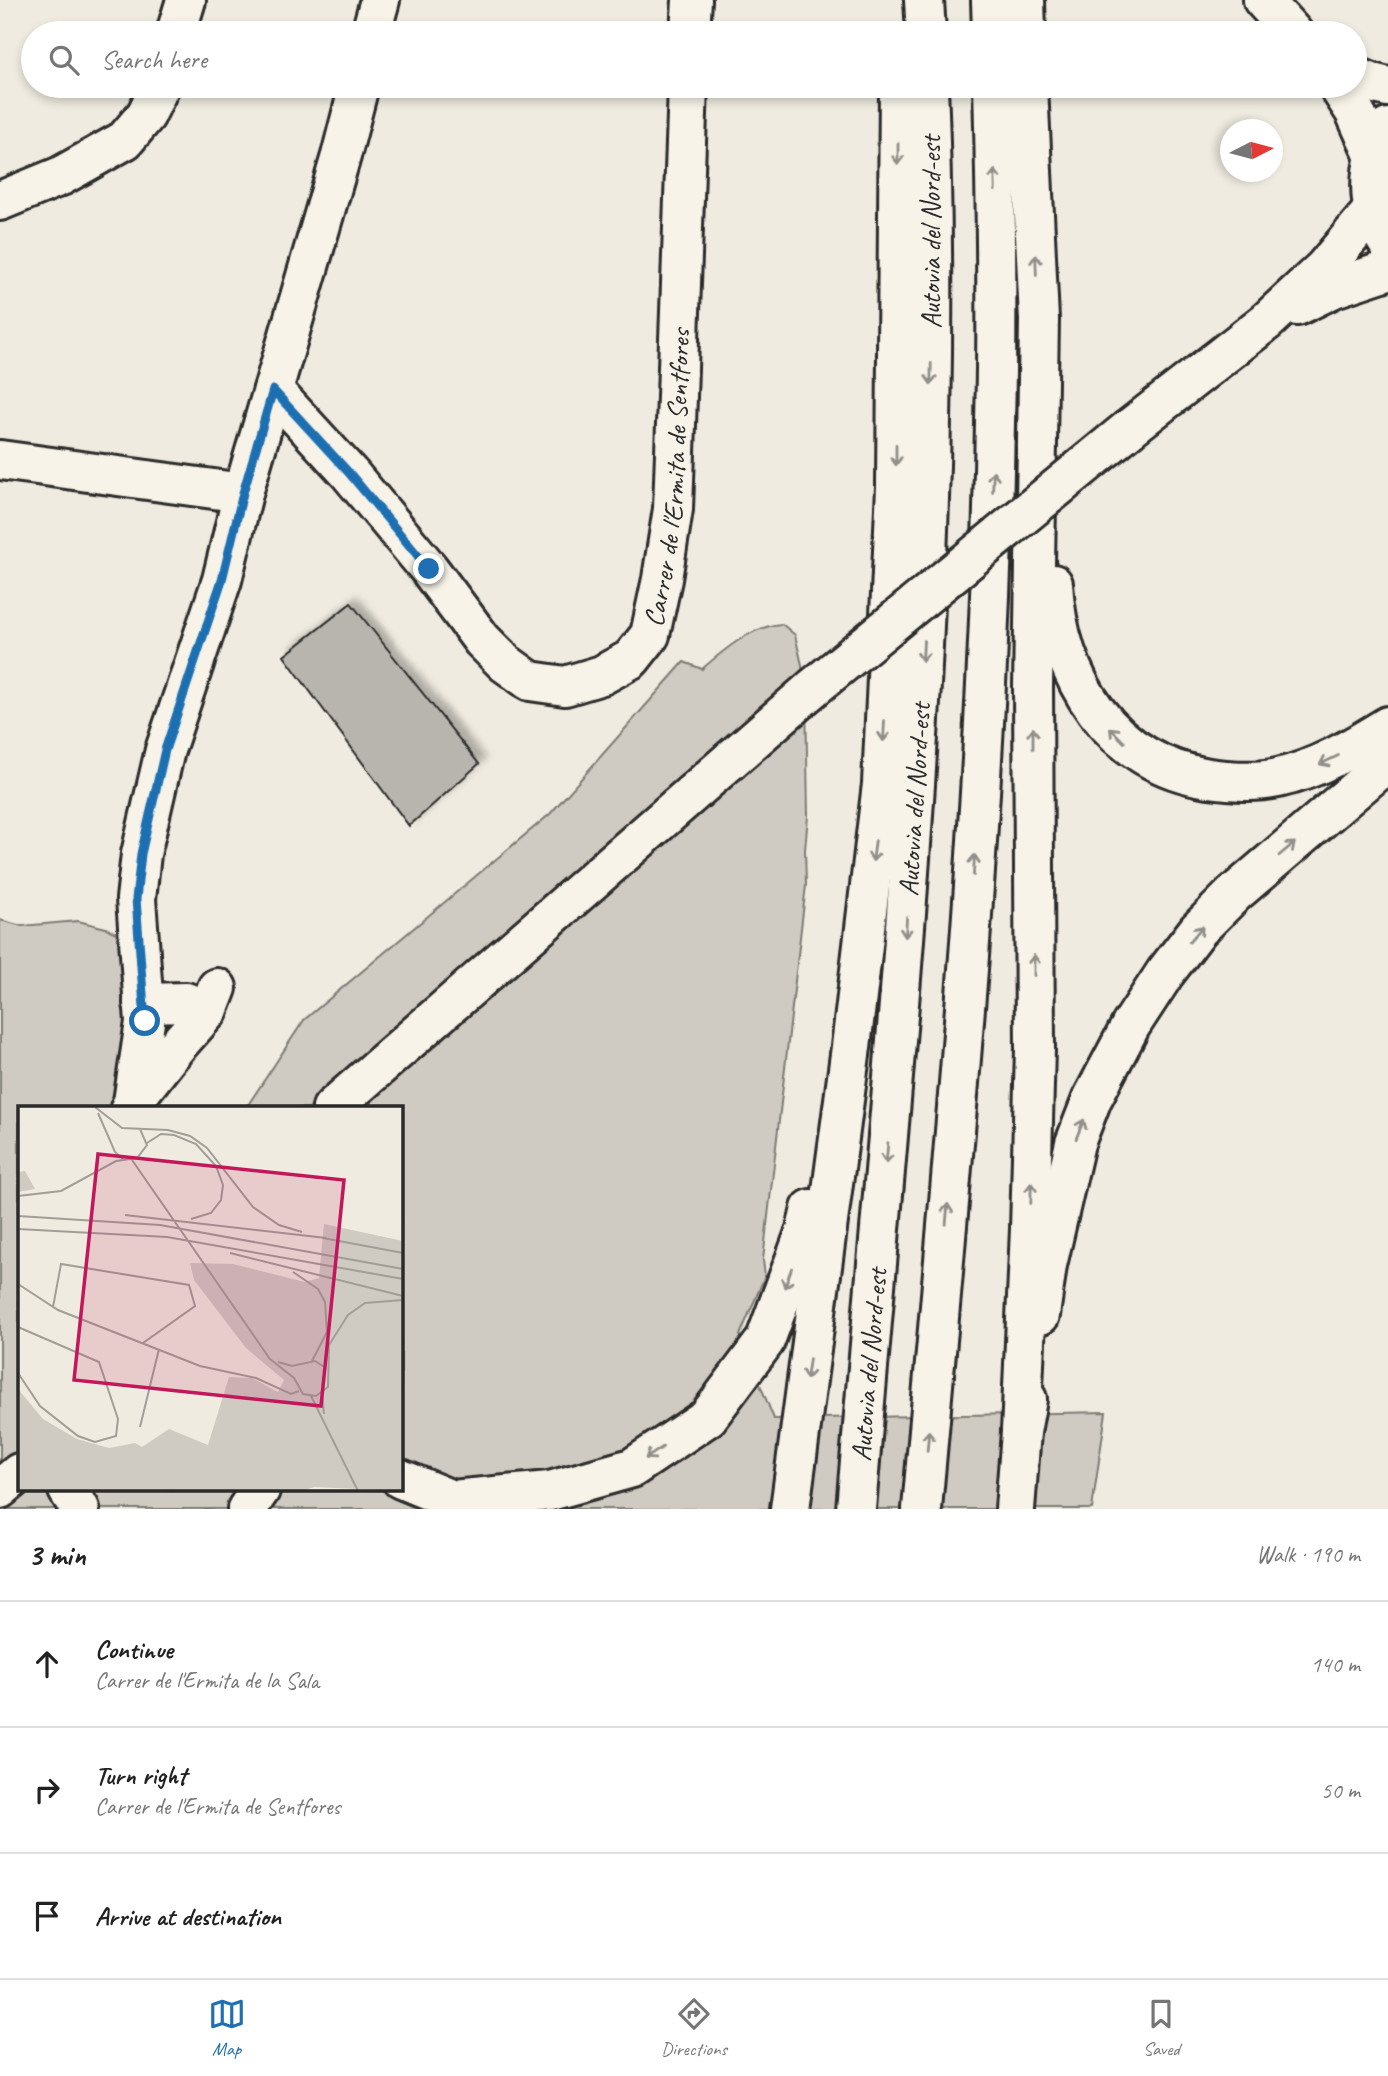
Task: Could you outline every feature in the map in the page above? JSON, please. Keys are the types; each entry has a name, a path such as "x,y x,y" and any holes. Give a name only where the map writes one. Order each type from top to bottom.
{"main road":[{"path":"180,21 186,0"},
{"path":"375,21 380,0"},
{"path":"691,21 692,0"},
{"path":"900,0 900,21"},
{"path":"924,0 925,21"},
{"path":"991,0 992,21"},
{"path":"1025,0 1026,21"},
{"path":"1263,0 1282,21"},
{"path":"1367,81 1388,87"},
{"path":"0,201 61,176 125,139 146,115 154,98"},
{"path":"131,1105 145,1021 136,899 141,854 165,750 222,580 243,493 356,98"},
{"name":"Carrer de l'Ermita de Sentfores","path":"273,390 350,474 429,569 482,640 505,663 530,681 565,685 602,675 631,659 649,635 662,579 673,509 688,98"},
{"path":"790,1509 851,1047 883,770 896,487 899,98"},
{"name":"Autovia del Nord-est","path":"856,1509 904,953 918,739 930,473 931,188 928,98"},
{"path":"922,1509 972,901 987,647 996,423 993,98"},
{"path":"1029,98 1054,600 1065,654 1081,689 1101,719 1127,745 1157,763 1189,775 1250,782 1279,778 1320,764 1388,726"},
{"path":"334,1106 813,688 1130,428 1267,321 1324,268 1381,227 1371,183 1381,142 1346,98"},
{"path":"1267,321 1334,288 1388,270"},
{"path":"1015,1509 1030,1229 1035,1049 1033,687 1039,320"},
{"path":"0,460 243,493"},
{"path":"1021,1432 1047,1265 1075,1143 1092,1099 1130,1025 1198,930 1234,893 1388,762"},
{"path":"131,1105 212,1000 143,1003"},
{"path":"402,1479 452,1500 550,1491 632,1468 708,1417 765,1341 806,1230 851,1047"},
{"path":"0,1489 18,1474"},
{"path":"69,1492 80,1509"},
{"path":"247,1509 259,1492"}],"shaded area":[{"path":"782,624 795,635 806,694 806,885 763,1260 765,1276 740,1335 774,1419 1106,1412 1092,1509 0,1509 0,920 22,926 78,921 118,934 124,947 136,1015 113,1106 18,1106 18,1492 402,1492 402,1106 247,1106 304,1020 550,814 684,662 702,669 730,646 760,629"}],"building":[{"path":"351,603 479,764 409,826 284,656"}],"route":[{"path":"145,1021 136,899 141,854 165,750 222,580 243,493 273,390 350,474 429,569"}]}
